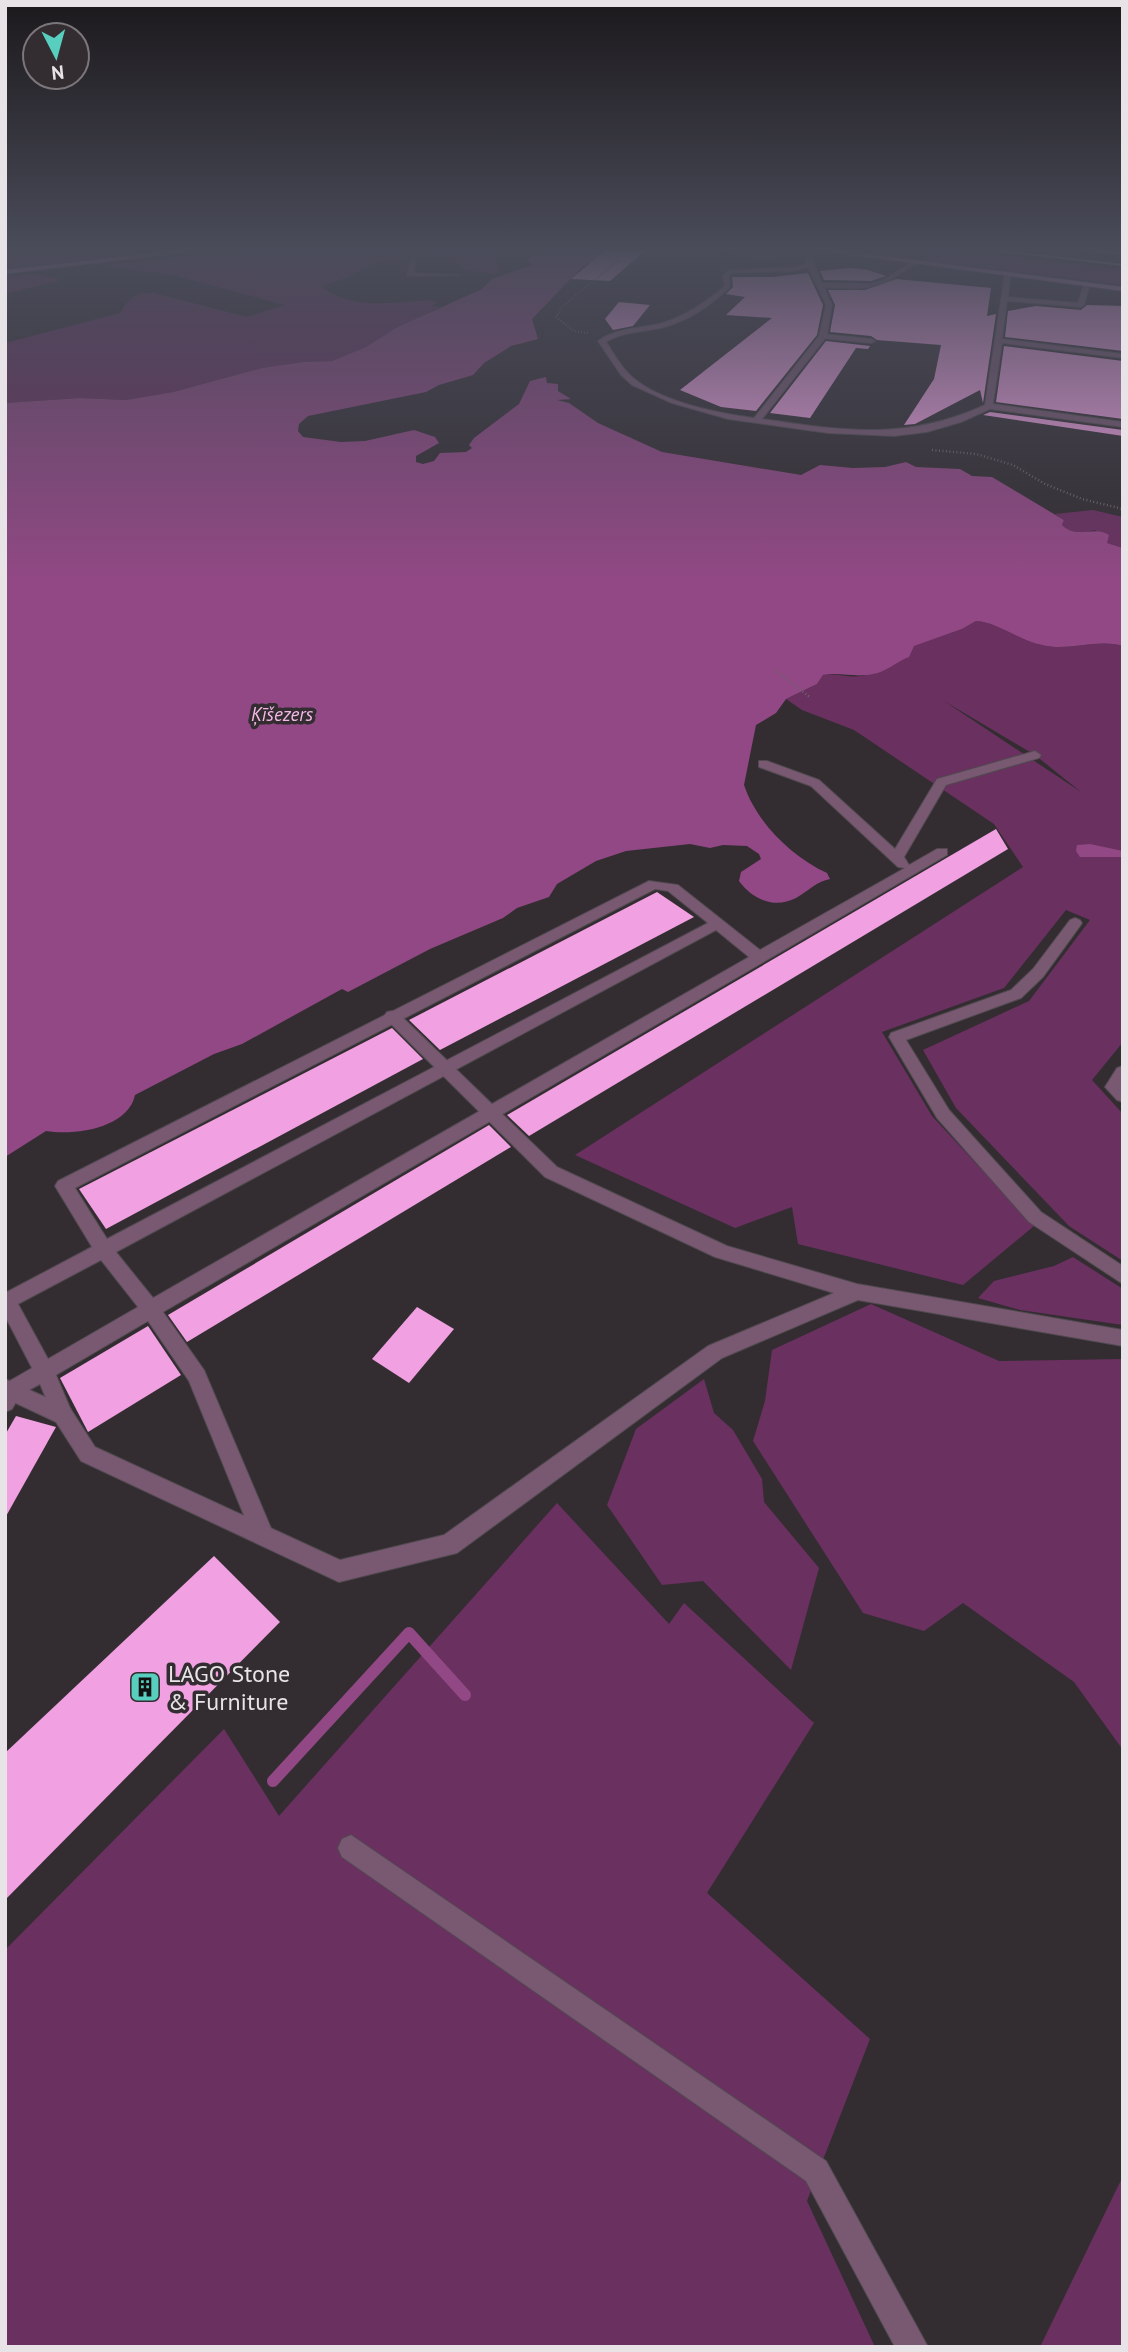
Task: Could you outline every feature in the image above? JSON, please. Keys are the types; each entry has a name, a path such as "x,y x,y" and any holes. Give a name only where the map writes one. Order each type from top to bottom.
{"street":[{"path":"614,359 627,377 643,387 709,414 757,421 857,433 910,434 962,420 989,406 1123,425"},
{"path":"757,421 805,359"},
{"path":"989,406 997,359"},
{"path":"902,863 941,782 1035,755"},
{"path":"763,764 816,783 902,863"},
{"path":"8,1393 492,1115 759,957 902,863 942,852"},
{"path":"262,1534 197,1376 151,1310 103,1249 64,1186 654,884 673,888 759,957"},
{"path":"1075,923 1038,973 1016,994 897,1037 943,1114 1035,1217 1123,1276"},
{"path":"718,924 6,1302 44,1371 63,1415 88,1454 338,1571 449,1545 715,1352 858,1292"},
{"path":"392,1016 551,1172 722,1252 858,1292 1123,1338"},
{"path":"1123,1072 1113,1087 1123,1096"},
{"path":"8,1393 63,1415"},
{"path":"351,1848 816,2171 912,2347"}],"path":[{"path":"923,449 975,454 1013,465 1045,484 1082,499 1123,509"},
{"path":"775,670 811,698"}],"shaded area":[{"path":"5,359 337,359 262,368 173,392 126,400 80,398 5,403"},
{"path":"1093,510 1123,517 1123,548 1106,543 1095,530 1082,533 1070,531 1062,525 1064,520 1055,514"},
{"path":"976,621 1052,647 1103,643 1123,646 1123,1042 1092,1080 1123,1114 1123,1261 1069,1226 956,1108 923,1050 1029,1001 1090,920 1066,910 1004,988 882,1032 932,1116 1034,1226 963,1285 798,1244 792,1207 735,1228 575,1155 1023,867 994,824 854,730 802,710 786,699 817,684 823,675 862,676 875,673 908,657 913,646 962,629","holes":["944,701 1035,755 1081,792"]},
{"path":"1073,1257 1123,1289 1123,1325 1020,1310 978,1298 994,1281 1054,1266"},
{"path":"871,1304 999,1361 1123,1359 1123,1750 1074,1682 963,1603 924,1631 863,1613 753,1441 765,1401 772,1350"},
{"path":"704,1379 714,1413 733,1430 762,1479 764,1502 819,1568 791,1670 703,1581 662,1585 607,1505 636,1429"},
{"path":"557,1503 669,1624 684,1603 814,1723 707,1893 870,2039 807,2201 875,2347 5,2347 5,1950 224,1729 279,1816"},
{"path":"1123,2176 1123,2347 1040,2347"}],"water":[{"name":"Ķīšezers","path":"337,359 491,359 473,375 439,385 426,392 308,416 299,424 298,431 303,437 341,442 365,441 414,430 435,437 439,443 416,456 416,462 423,464 434,461 440,453 466,452 472,448 469,445 474,438 519,404 530,381 546,377 547,383 558,384 558,391 571,399 557,400 569,403 598,423 662,452 801,475 820,465 885,467 906,462 916,467 960,469 972,476 992,477 1064,520 1062,525 1068,529 1103,532 1109,535 1107,543 1123,548 1123,646 1103,643 1052,647 976,621 962,629 914,646 909,657 878,673 823,675 817,684 786,699 776,713 756,725 744,785 766,825 788,848 827,873 830,879 816,884 796,898 780,903 758,898 739,881 741,872 761,859 759,854 747,846 723,845 710,848 690,844 626,851 596,861 557,884 549,897 517,908 503,918 430,949 348,992 342,989 242,1044 214,1054 135,1095 122,1115 111,1122 85,1131 46,1131 5,1157 5,403 80,398 126,400 173,392 262,368"},
{"path":"1090,844 1123,851 1123,857 1080,857 1076,851 1077,845"}],"building":[{"path":"720,359 798,359 756,411 721,407 680,390"},
{"path":"812,359 849,359 810,418 770,413"},
{"path":"938,359 989,359 983,403 980,390 915,424 904,425 934,379"},
{"path":"1002,359 1123,361 1123,419 996,402"},
{"path":"990,412 1123,430 1123,436 983,415"},
{"path":"996,829 1008,849 529,1136 507,1115"},
{"path":"657,892 694,917 440,1050 409,1020"},
{"path":"392,1028 423,1059 106,1229 79,1189"},
{"path":"489,1125 511,1147 187,1342 168,1315"},
{"path":"417,1307 454,1329 409,1383 372,1359"},
{"path":"148,1326 181,1375 88,1432 60,1378"},
{"path":"16,1416 56,1427 5,1518 5,1435"},
{"name":"LAGO Stone & Furniture","path":"214,1556 280,1622 5,1900 5,1753"}],"waterway":[{"path":"273,1781 409,1633 465,1695"}],"place":[{"name":"LAGO Stone & Furniture","path":"145,1687"}]}
